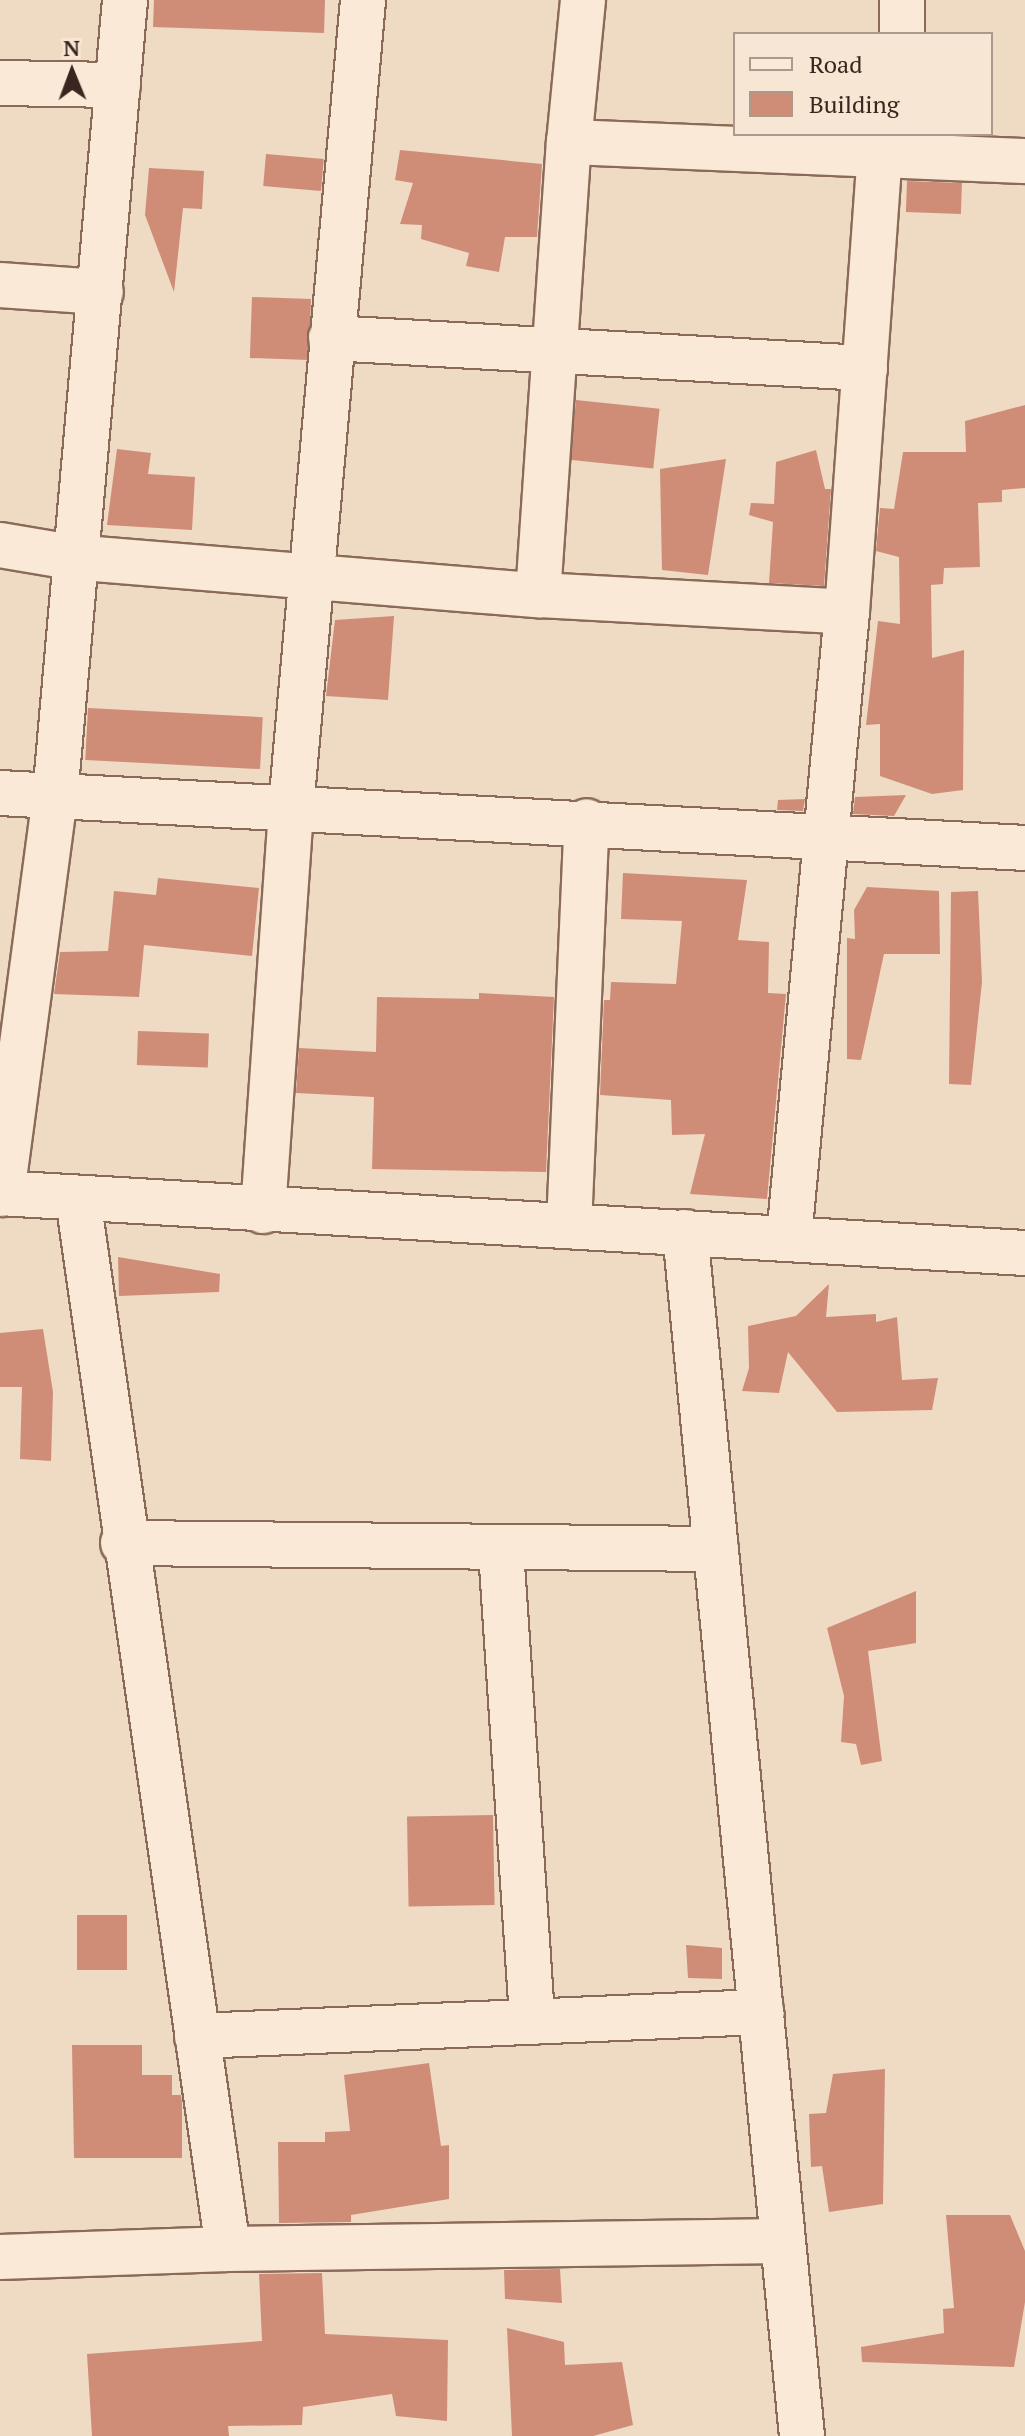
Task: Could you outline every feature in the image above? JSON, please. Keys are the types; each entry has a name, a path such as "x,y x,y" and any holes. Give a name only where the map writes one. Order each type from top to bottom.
{"street":[{"path":"125,0 101,292 71,557 55,797 1,1194 1025,1253"},
{"path":"263,1211 310,575 363,0"},
{"path":"538,595 558,350 569,142 583,0"},
{"path":"902,0 902,32"},
{"path":"0,83 118,85"},
{"path":"569,142 893,148 1025,161"},
{"path":"789,1238 847,612 865,368 893,148"},
{"path":"0,285 101,292"},
{"path":"331,338 865,368"},
{"path":"0,545 71,557 538,595 847,612"},
{"path":"0,793 825,833 1025,848"},
{"path":"569,1226 587,821"},
{"path":"78,1199 123,1543 228,2249"},
{"path":"685,1232 802,2436"},
{"path":"123,1543 501,1550 716,1549"},
{"path":"501,1550 532,2022"},
{"path":"197,2036 761,2012"},
{"path":"0,2257 228,2249 783,2241"}],"building":[{"path":"154,0 325,0 324,33 153,27"},
{"path":"400,150 542,164 537,237 505,237 499,272 466,266 469,253 421,239 422,225 400,224 413,183 395,180"},
{"path":"266,154 324,159 321,191 263,186"},
{"path":"149,168 204,171 202,209 183,208 174,292 145,215"},
{"path":"907,181 962,183 961,214 906,212"},
{"path":"252,297 311,299 309,360 250,358"},
{"path":"576,400 660,409 653,468 570,460"},
{"path":"1025,405 1025,488 1002,490 1002,502 978,503 980,567 944,568 943,584 931,585 932,658 964,650 963,790 932,794 880,776 880,724 866,725 878,621 900,624 899,557 876,551 880,508 894,509 903,452 966,452 965,421"},
{"path":"117,449 151,453 148,474 195,477 192,530 107,525"},
{"path":"816,450 825,489 831,489 824,586 769,583 773,522 749,515 751,503 774,504 776,462"},
{"path":"726,459 708,575 662,570 660,469"},
{"path":"394,616 388,700 326,696 335,620"},
{"path":"88,708 263,717 260,769 85,760"},
{"path":"906,795 894,816 853,814 855,797"},
{"path":"805,799 803,811 777,810 778,800"},
{"path":"623,873 747,880 738,940 769,942 768,993 786,994 767,1199 690,1194 705,1134 672,1135 671,1100 600,1095 604,1000 610,1000 611,982 676,984 682,921 621,919"},
{"path":"158,878 259,888 252,956 144,945 139,997 54,994 60,952 108,951 114,891 156,895"},
{"path":"867,887 939,891 940,954 884,954 861,1060 847,1059 847,938 855,939 854,910"},
{"path":"978,891 982,982 971,1085 949,1084 951,892"},
{"path":"479,993 554,997 546,1172 372,1169 374,1097 296,1093 299,1048 376,1052 377,997 479,999"},
{"path":"138,1031 209,1033 208,1067 137,1065"},
{"path":"118,1257 220,1274 219,1292 119,1296"},
{"path":"829,1284 826,1317 876,1314 876,1322 897,1317 902,1380 938,1378 932,1410 837,1412 788,1352 779,1393 742,1391 749,1368 748,1326 796,1316"},
{"path":"43,1329 53,1392 51,1461 20,1459 22,1387 0,1387 0,1333"},
{"path":"916,1591 916,1643 868,1651 882,1761 861,1765 856,1744 841,1742 844,1696 827,1628"},
{"path":"493,1815 495,1905 409,1906 407,1817"},
{"path":"77,1915 127,1915 127,1970 77,1970"},
{"path":"686,1945 722,1948 722,1979 688,1978"},
{"path":"72,2045 142,2045 142,2075 172,2075 172,2095 181,2095 182,2103 182,2158 74,2158"},
{"path":"429,2063 441,2146 449,2145 449,2199 351,2215 351,2222 279,2223 278,2142 325,2142 325,2132 350,2131 344,2075"},
{"path":"885,2069 883,2204 829,2212 822,2166 811,2167 809,2114 826,2113 833,2074"},
{"path":"946,2215 1010,2215 1025,2251 1025,2302 1014,2367 862,2362 861,2347 944,2333 943,2309 954,2308"},
{"path":"560,2269 562,2303 505,2299 504,2270"},
{"path":"322,2273 325,2334 448,2340 447,2421 396,2416 392,2394 303,2407 302,2425 228,2426 229,2436 92,2436 87,2354 262,2341 259,2274"},
{"path":"507,2328 564,2342 565,2365 622,2362 633,2425 593,2436 512,2436"}]}
